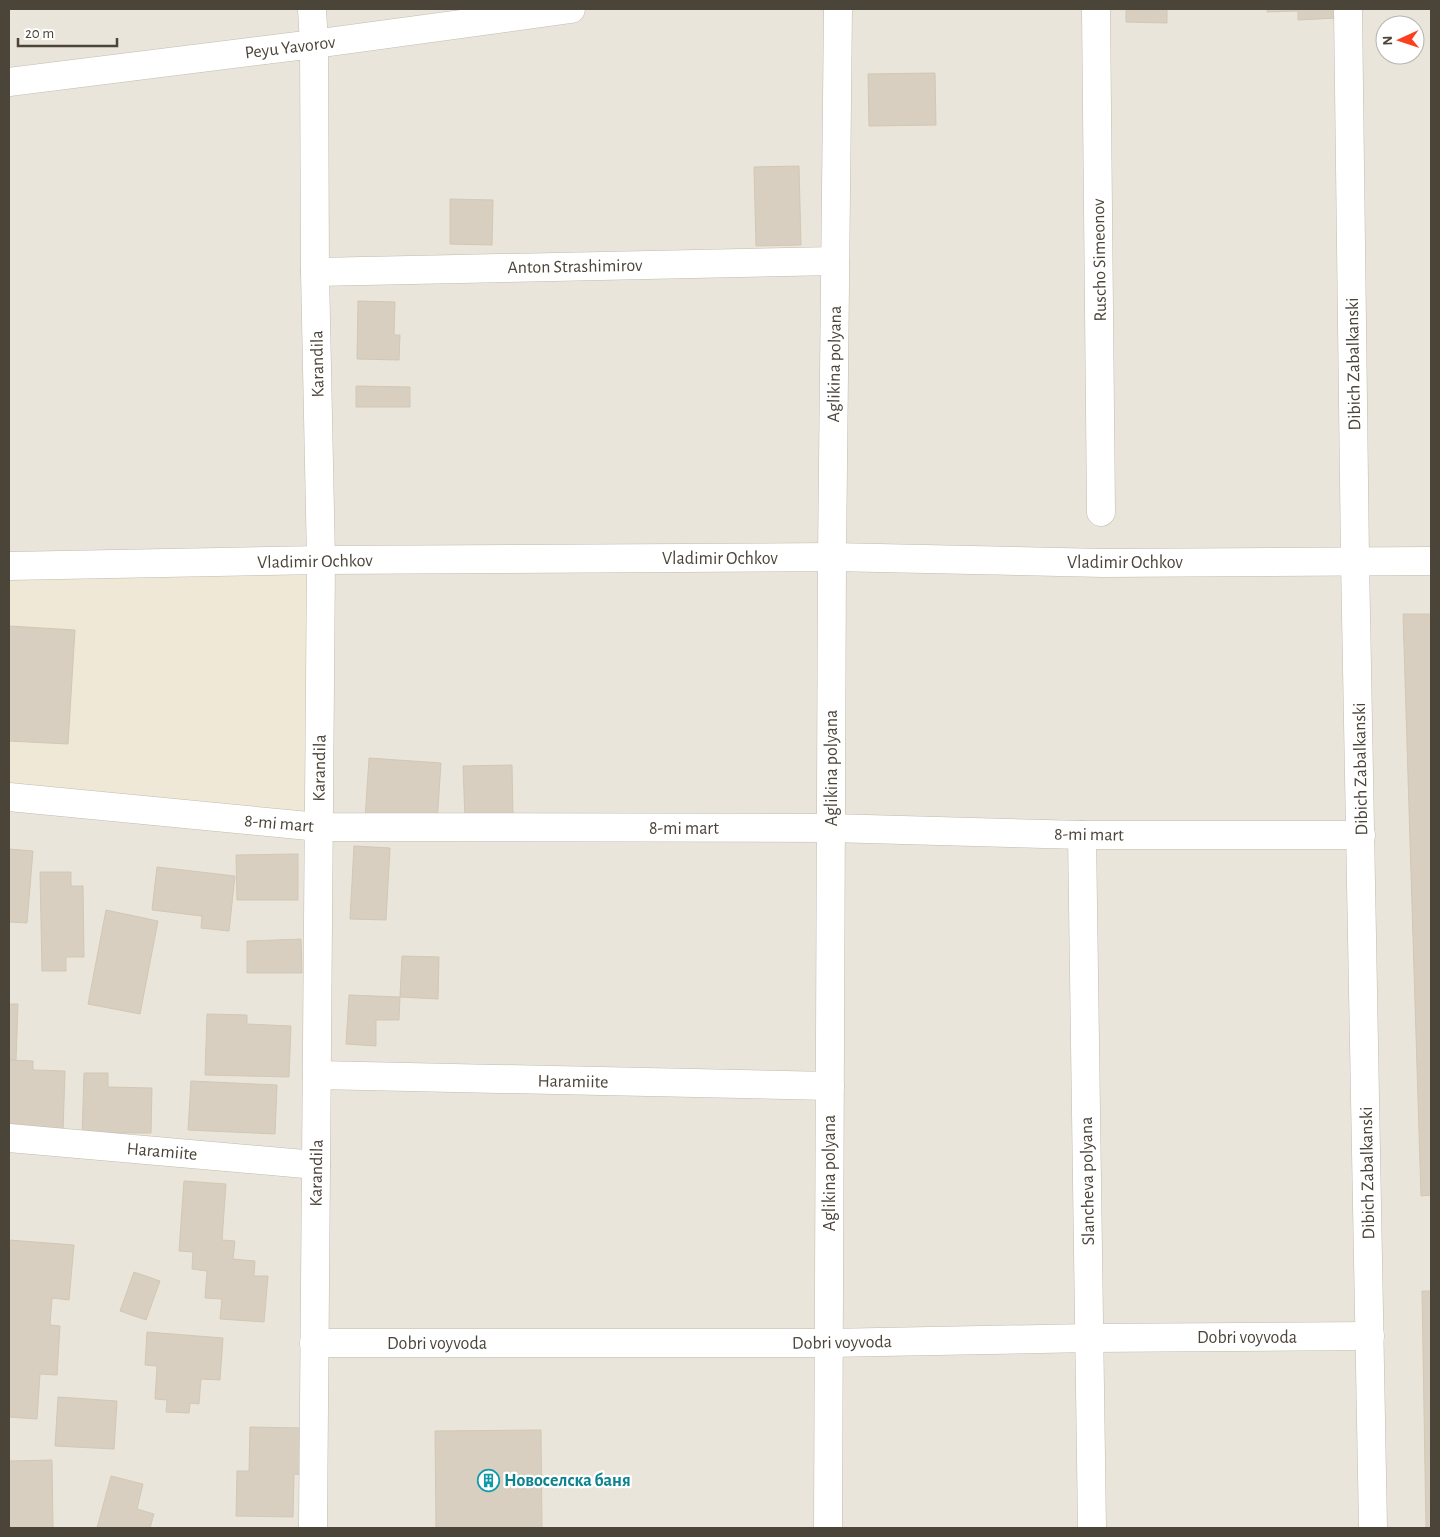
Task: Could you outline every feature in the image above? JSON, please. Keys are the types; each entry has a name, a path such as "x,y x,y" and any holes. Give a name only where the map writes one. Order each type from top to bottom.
{"street":[{"name":"Karandila","path":"312,9 321,560 313,1528"},
{"name":"Peyu Yavorov","path":"9,82 314,44 569,9"},
{"name":"Aglikina polyana","path":"828,1528 832,557 838,9"},
{"name":"Ruscho Simeonov","path":"1096,9 1101,512"},
{"name":"Dibich Zabalkanski","path":"1348,9 1355,560 1373,1528"},
{"name":"Anton Strashimirov","path":"315,272 835,261"},
{"name":"Vladimir Ochkov","path":"9,566 321,560 832,557 1103,563 1431,561"},
{"name":"8-mi mart","path":"9,797 319,827 831,828 1082,835 1361,835"},
{"name":"Slancheva polyana","path":"1082,835 1092,1528"},
{"name":"Haramiite","path":"317,1075 830,1086"},
{"name":"Haramiite","path":"9,1138 316,1165"},
{"name":"Dobri voyvoda","path":"314,1343 828,1343 1090,1338 1370,1336"}],"shaded area":[{"path":"9,9 1431,9 1431,1528 9,1528"},
{"path":"321,560 319,827 9,797 9,566"}],"building":[{"path":"1126,9 1167,9 1167,23 1126,22"},
{"path":"1267,9 1336,9 1337,18 1298,20 1298,11 1267,12"},
{"path":"935,73 936,125 869,126 868,74"},
{"path":"799,166 801,245 756,246 754,167"},
{"path":"450,199 493,200 492,245 450,244"},
{"path":"358,301 395,302 394,335 400,335 399,360 357,359"},
{"path":"356,386 410,387 410,407 356,407"},
{"path":"1403,614 1431,614 1431,1195 1421,1196"},
{"path":"9,626 75,630 68,744 9,741"},
{"path":"369,758 441,763 437,824 365,819"},
{"path":"512,765 513,818 465,819 463,766"},
{"path":"354,846 390,848 386,920 350,919"},
{"path":"9,849 33,851 27,923 9,922"},
{"path":"298,854 298,900 237,900 236,855"},
{"path":"157,867 235,876 229,931 201,928 202,916 152,910"},
{"path":"40,872 71,872 71,886 83,886 84,957 66,957 66,971 42,971"},
{"path":"106,910 158,921 140,1014 88,1004"},
{"path":"301,939 302,973 247,973 247,941"},
{"path":"402,956 439,957 438,999 400,997"},
{"path":"349,995 400,997 399,1020 376,1020 376,1046 346,1044"},
{"path":"9,1004 18,1004 16,1060 9,1060"},
{"path":"207,1014 247,1015 247,1024 291,1026 289,1077 205,1075"},
{"path":"9,1060 33,1061 33,1070 65,1071 63,1132 9,1130"},
{"path":"84,1073 108,1073 108,1087 152,1088 151,1133 112,1133 112,1139 82,1138"},
{"path":"191,1081 277,1085 275,1134 188,1130"},
{"path":"184,1181 226,1184 222,1240 235,1241 233,1259 255,1261 254,1276 268,1276 264,1322 220,1319 222,1299 205,1298 207,1271 192,1269 193,1252 179,1251"},
{"path":"9,1240 74,1245 69,1300 52,1298 50,1325 60,1326 57,1375 40,1374 37,1419 9,1417"},
{"path":"134,1272 160,1281 146,1320 120,1311"},
{"path":"1422,1291 1431,1291 1431,1528 1426,1528"},
{"path":"147,1332 223,1338 220,1380 201,1379 199,1404 190,1403 189,1413 166,1412 167,1400 155,1399 157,1366 145,1365"},
{"path":"58,1397 117,1401 114,1449 55,1446"},
{"path":"250,1427 305,1428 304,1475 294,1474 293,1517 236,1516 237,1471 249,1471"},
{"name":"Новоселска баня","path":"541,1430 542,1528 436,1528 435,1431"},
{"path":"52,1460 53,1528 9,1528 9,1461"},
{"path":"111,1476 143,1484 137,1509 154,1514 150,1528 97,1528"}],"place":[{"name":"Новоселска баня","path":"488,1480"}]}
